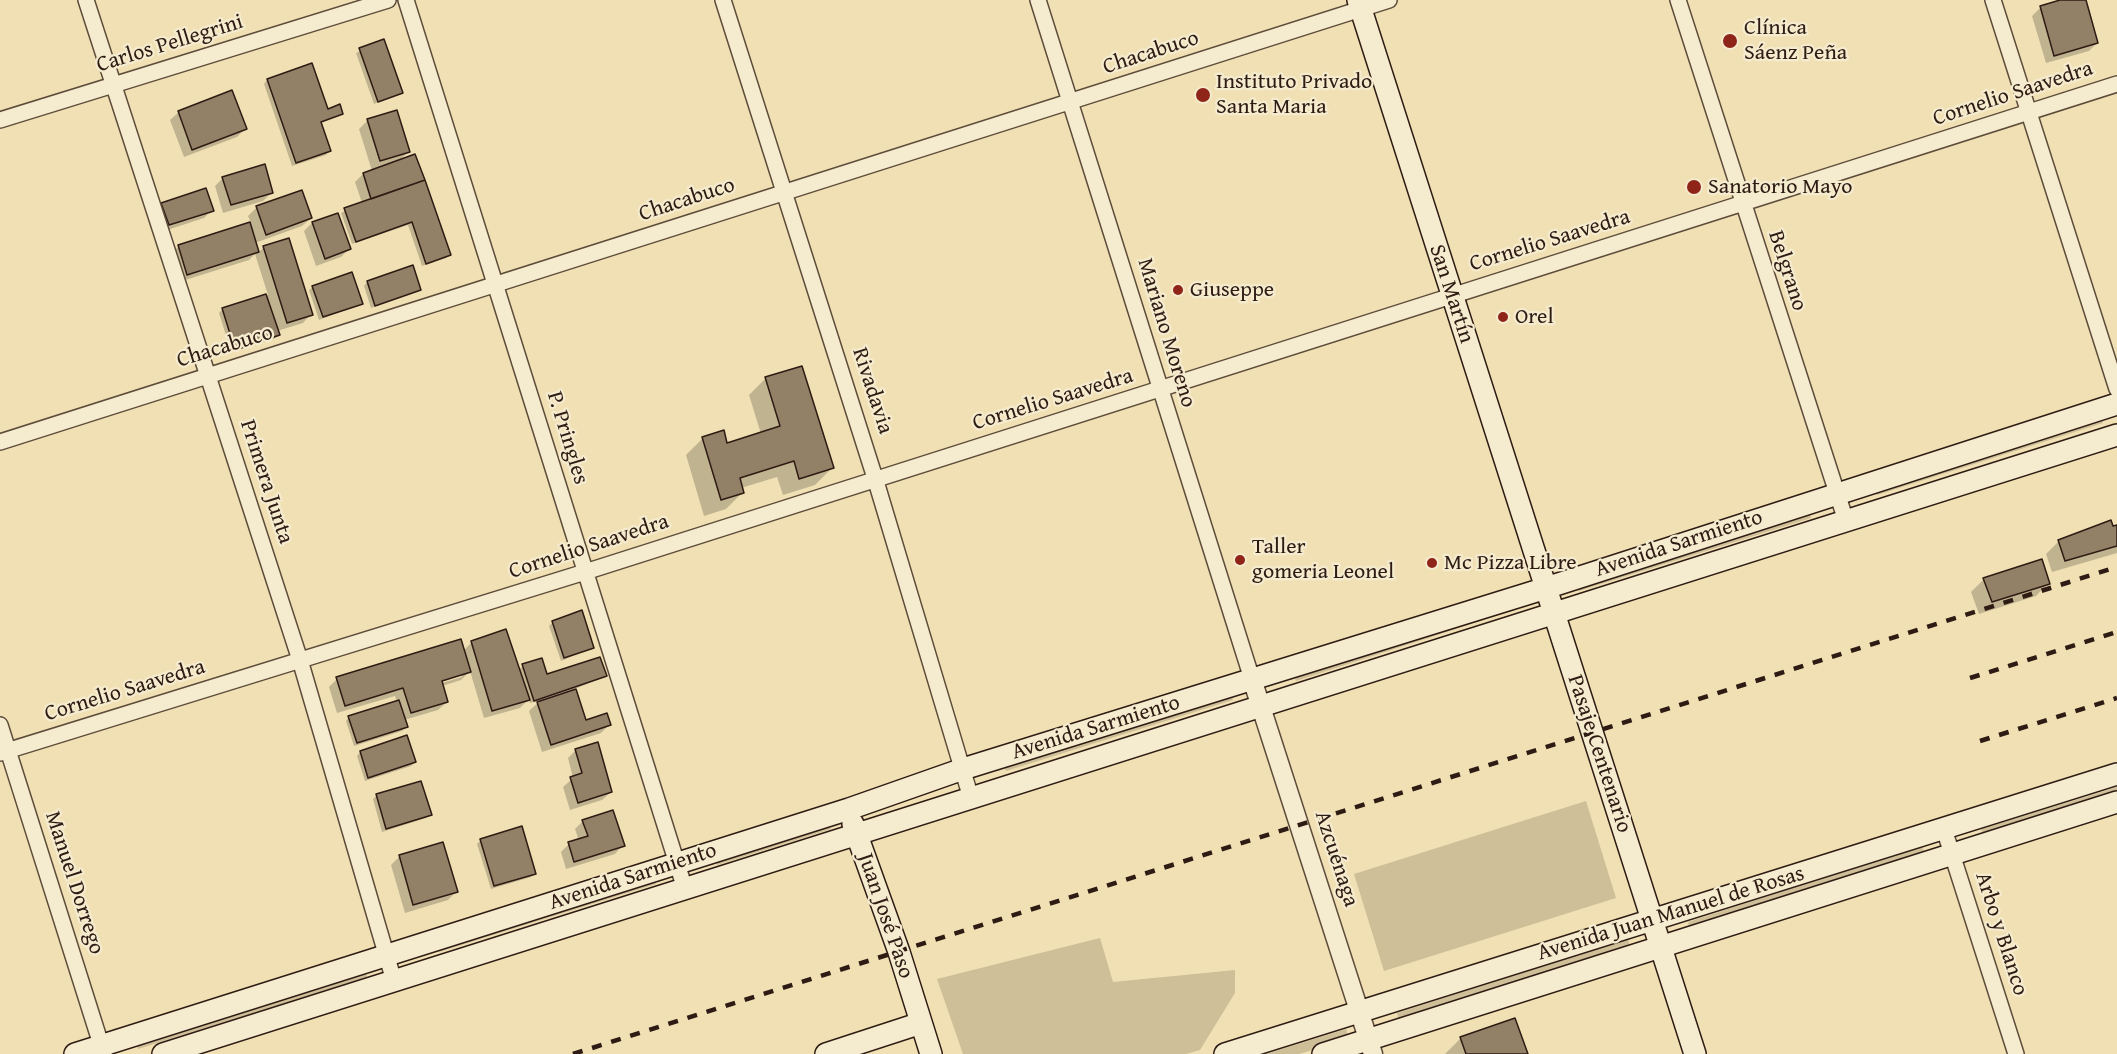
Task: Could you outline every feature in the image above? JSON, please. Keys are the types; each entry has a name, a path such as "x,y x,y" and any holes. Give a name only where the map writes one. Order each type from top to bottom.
{"main road":[{"name":"San Martín","path":"1359,4 1546,588"},
{"name":"Avenida Sarmiento","path":"75,1054 103,1050 387,955 849,808 963,769 1546,588 1837,492 2117,404"},
{"name":"Avenida Sarmiento","path":"164,1054 2117,435"},
{"name":"Pasaje Centenario","path":"1546,588 1695,1054"},
{"name":"Avenida Juan Manuel de Rosas","path":"1225,1054 2117,774"},
{"name":"Avenida Juan Manuel de Rosas","path":"1323,1054 1371,1047 1661,947 2117,802"},
{"name":"Juan José Paso","path":"849,808 856,836 899,952 921,1023"},
{"path":"826,1054 921,1023 927,1053"}],"street":[{"name":"Primera Junta","path":"86,0 300,660 394,981"},
{"name":"Carlos Pellegrini","path":"0,120 388,0"},
{"name":"P. Pringles","path":"406,0 685,889"},
{"name":"Rivadavia","path":"723,0 875,478 971,798"},
{"name":"Mariano Moreno","path":"1038,0 1252,679"},
{"name":"Chacabuco","path":"0,442 1071,103 1359,4 1389,0"},
{"name":"Belgrano","path":"1678,0 1742,205 1846,520"},
{"path":"1993,0 2117,389"},
{"name":"Cornelio Saavedra","path":"4,752 1161,390 2117,84"},
{"name":"Azcuénaga","path":"1252,679 1371,1047"},
{"name":"Manuel Dorrego","path":"0,725 4,752 103,1050"},
{"name":"Arbo y Blanco","path":"1944,829 2016,1054"}],"shaded area":[{"path":"2101,416 2103,423 1877,495 1875,489"},
{"path":"1809,510 1811,518 1579,591 1577,583"},
{"path":"1509,605 1511,611 1296,681 1294,675"},
{"path":"1231,694 1233,700 1006,771 1004,765"},
{"path":"2117,787 2117,793 1983,835 1981,829"},
{"path":"1586,801 1616,898 1384,971 1354,874"},
{"path":"829,823 831,829 717,865 715,859"},
{"path":"1922,846 1925,855 1690,931 1688,922"},
{"path":"654,877 656,884 439,952 437,945"},
{"path":"1100,938 1113,982 1235,970 1235,993 1200,1050 1186,1054 963,1054 937,979"},
{"path":"1628,939 1630,947 1399,1021 1397,1013"},
{"path":"365,969 367,977 138,1049 136,1042"},
{"path":"1346,1029 1349,1039 1299,1054 1266,1054"}],"building":[{"path":"2060,0 2086,0 2098,43 2054,56 2040,6"},
{"path":"384,39 403,93 378,102 359,48"},
{"path":"312,63 328,109 340,104 343,114 321,122 331,151 296,163 267,79"},
{"path":"232,90 247,129 192,150 178,111"},
{"path":"397,110 410,152 380,161 367,119"},
{"path":"415,154 425,180 371,199 363,173"},
{"path":"265,164 273,193 231,205 222,177"},
{"path":"425,180 451,255 426,264 412,222 356,242 344,208"},
{"path":"206,188 214,211 169,225 161,203"},
{"path":"302,190 312,218 266,235 256,206"},
{"path":"338,213 351,249 325,259 312,222"},
{"path":"250,222 259,252 187,275 178,245"},
{"path":"289,238 313,315 287,323 263,246"},
{"path":"413,265 421,290 375,306 367,281"},
{"path":"352,272 363,304 323,317 312,286"},
{"path":"266,294 280,335 235,350 222,308"},
{"path":"802,366 834,468 799,479 794,461 740,478 744,493 721,500 702,437 724,430 727,443 780,426 765,377"},
{"path":"2111,520 2113,526 2117,525 2117,546 2065,561 2058,540"},
{"path":"2042,559 2050,584 1992,602 1983,578"},
{"path":"582,610 594,648 564,658 552,621"},
{"path":"506,629 530,700 492,711 471,641"},
{"path":"461,639 471,672 442,681 448,702 411,713 403,688 345,706 336,677"},
{"path":"600,657 607,676 534,701 522,664 542,658 547,674"},
{"path":"576,689 586,720 607,713 611,725 551,745 537,702"},
{"path":"399,700 408,727 357,743 348,716"},
{"path":"407,735 416,762 368,778 360,751"},
{"path":"598,742 612,792 578,803 570,777 582,773 575,749"},
{"path":"421,781 432,815 386,829 376,794"},
{"path":"613,810 625,846 574,862 568,842 588,836 582,820"},
{"path":"522,826 536,874 494,886 480,839"},
{"path":"443,842 458,892 413,905 399,855"},
{"path":"1515,1018 1528,1054 1466,1054 1460,1037"}],"railway":[{"path":"573,1054 2117,567"},
{"path":"1970,678 2117,632"},
{"path":"1980,741 2117,698"}],"place":[{"name":"Clínica Sáenz Peña","path":"1730,41"},
{"name":"Instituto Privado Santa Maria","path":"1203,95"},
{"name":"Sanatorio Mayo","path":"1694,187"},
{"name":"Giuseppe","path":"1178,290"},
{"name":"Orel","path":"1503,317"},
{"name":"Taller gomeria Leonel","path":"1240,560"},
{"name":"Mc Pizza Libre","path":"1432,563"}]}
